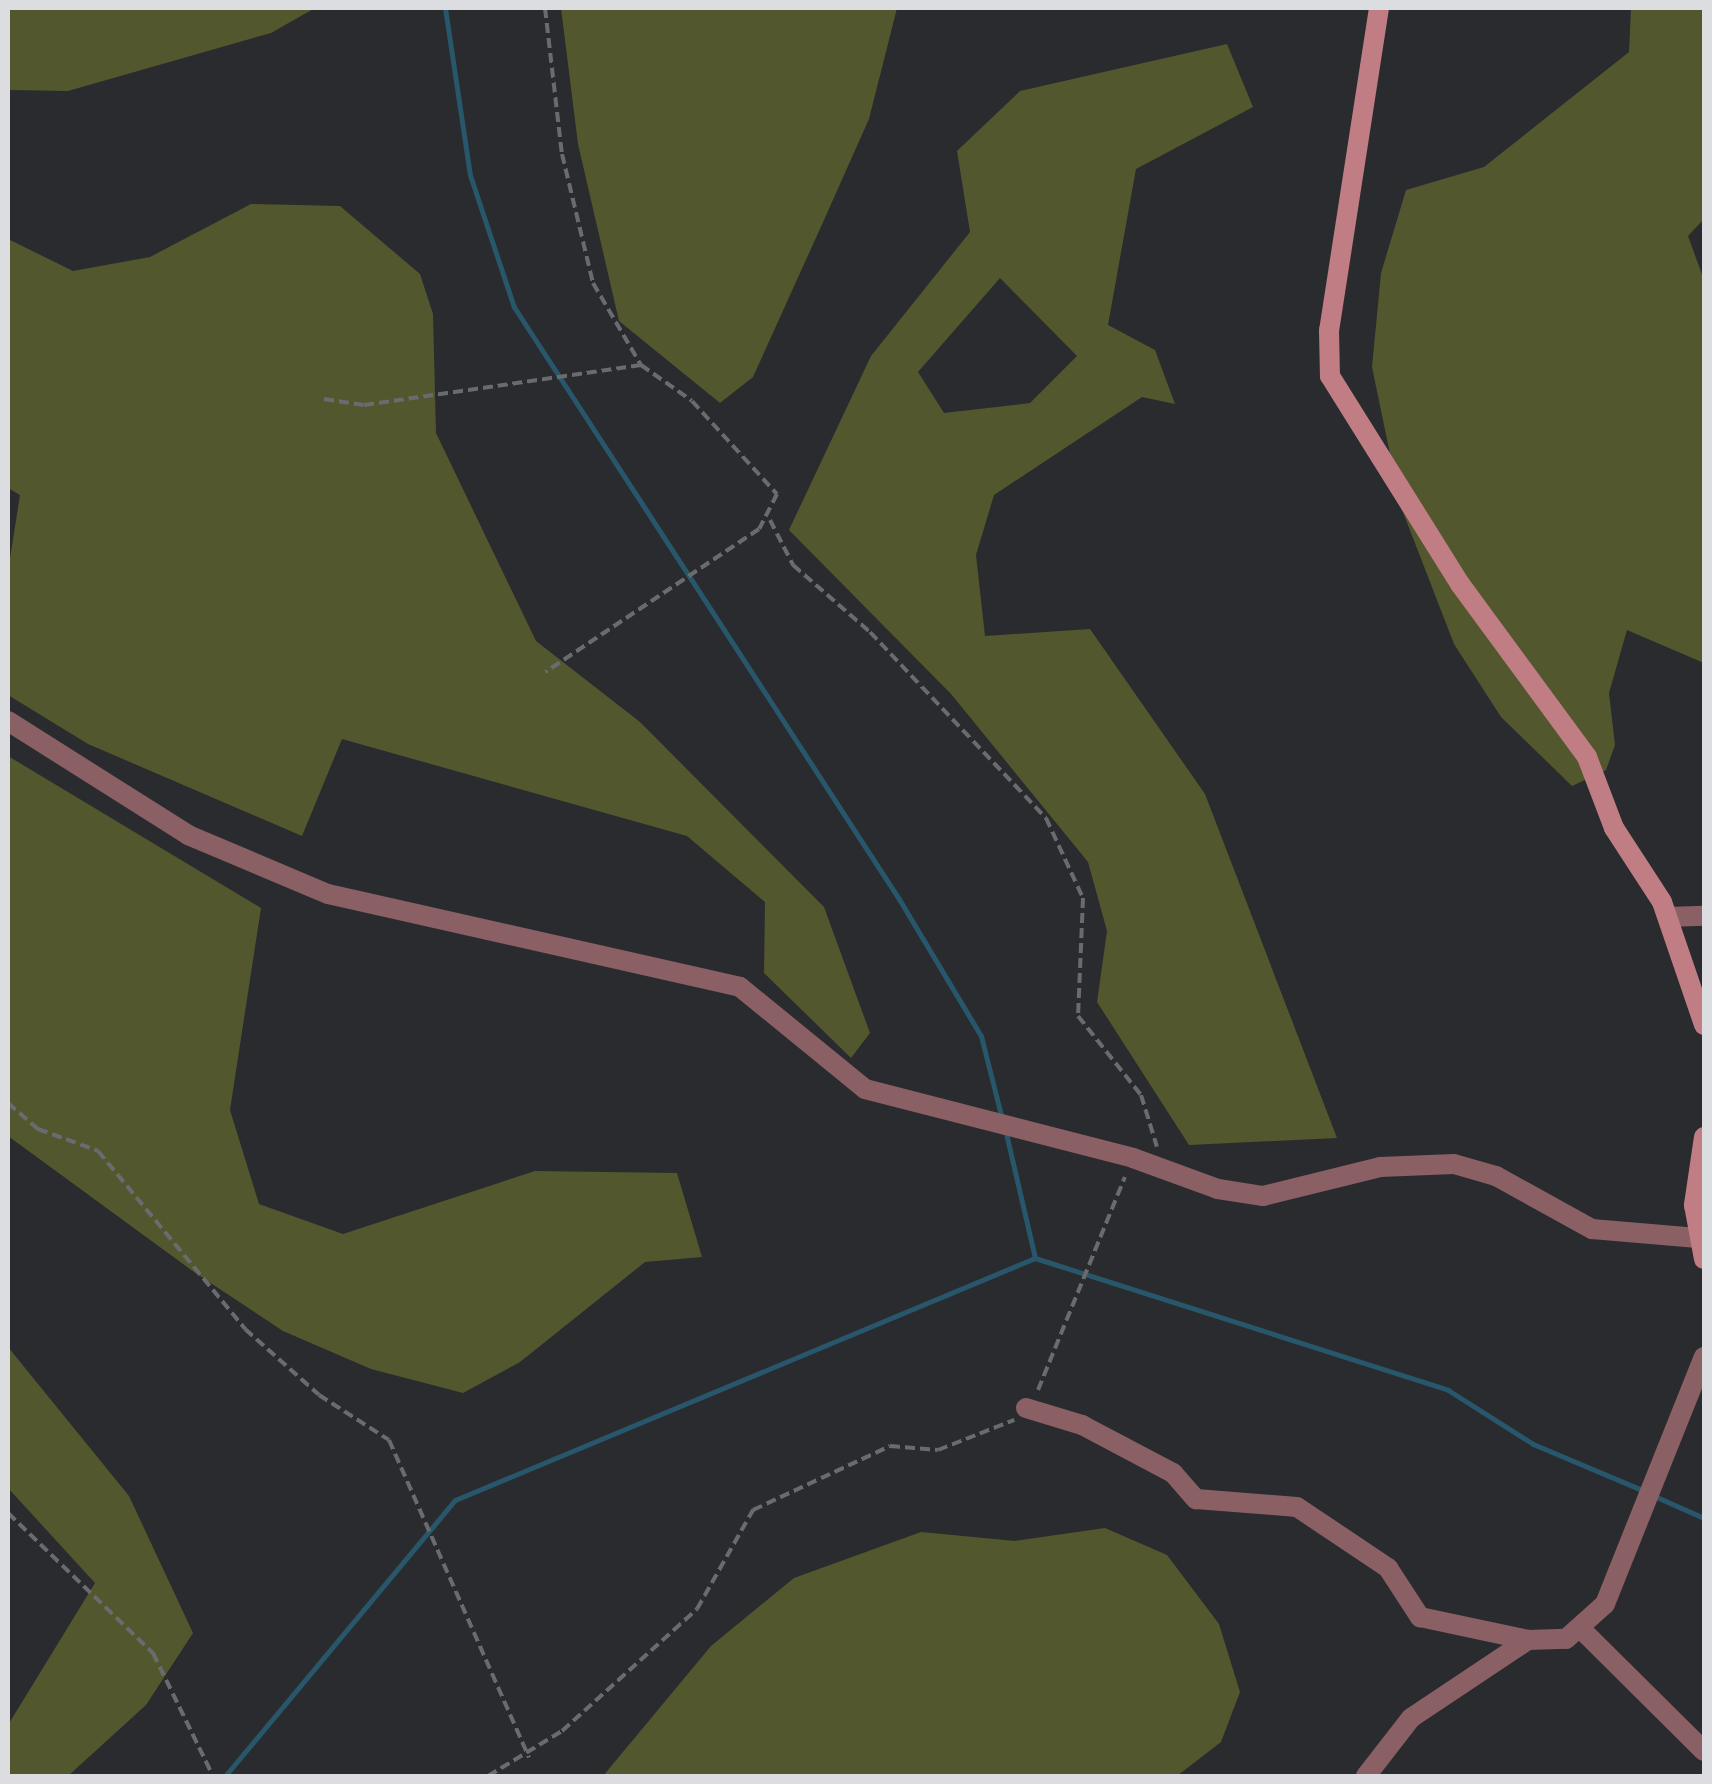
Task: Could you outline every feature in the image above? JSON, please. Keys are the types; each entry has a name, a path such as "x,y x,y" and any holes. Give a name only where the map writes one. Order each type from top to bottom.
{"street":[{"path":"1380,8 1329,330 1330,376 1460,584 1587,756 1614,828 1668,917 1704,1025"},
{"path":"8,721 251,866 399,912 740,987 865,1089 1263,1196 1380,1167 1454,1164 1496,1176 1592,1229 1698,1238"},
{"path":"1668,917 1704,916"},
{"path":"1704,1136 1698,1238 1704,1259"},
{"path":"1026,1408 1082,1425 1173,1473 1196,1499 1297,1507 1388,1568 1420,1617 1528,1640 1582,1630 1605,1604 1704,1357"},
{"path":"1582,1630 1704,1750"},
{"path":"1366,1776 1411,1718 1528,1640"}],"path":[{"path":"545,8 562,154 593,284 641,366 692,401 777,494 770,520 545,672"},
{"path":"324,399 364,404 641,366"},
{"path":"770,520 793,564 870,632 1059,839 1087,926 1078,1016 1141,1095 1157,1166"},
{"path":"8,1103 38,1129 98,1152 245,1329 388,1440 528,1756"},
{"path":"488,1776 528,1756 698,1609 754,1510 890,1446 938,1450 978,1440 1026,1408 1133,1158"},
{"path":"8,1513 153,1653 213,1776"}],"green space":[{"path":"8,8 315,8 271,33 68,91 8,90"},
{"path":"561,8 897,8 869,119 824,220 753,377 720,403 619,321 578,144"},
{"path":"1631,8 1704,8 1704,219 1688,236 1704,280 1704,663 1627,630 1609,693 1615,745 1606,770 1572,786 1501,717 1454,644 1401,507 1372,367 1381,273 1406,190 1484,167 1629,52"},
{"path":"1227,44 1253,107 1136,169 1108,325 1155,350 1175,404 1142,397 994,495 976,555 985,636 1090,629 1205,794 1337,1138 1189,1145 1097,1002 1107,931 1088,862 951,694 789,530 871,356 970,232 957,151 1020,91","holes":["1000,278 1077,356 1030,403 944,413 918,372"]},
{"path":"251,204 340,206 420,274 433,314 436,433 536,641 640,722 824,907 870,1033 851,1058 764,973 765,902 687,836 342,739 302,836 88,744 8,695 8,571 20,495 8,488 8,239 73,271 150,257"},
{"path":"8,756 261,908 230,1110 259,1204 343,1234 535,1171 677,1173 702,1257 645,1262 520,1362 463,1393 371,1369 283,1331 194,1272 8,1136"},
{"path":"8,1347 129,1496 193,1633 146,1705 68,1776 8,1776 8,1725 95,1583 8,1488"},
{"path":"1105,1528 1167,1555 1219,1624 1240,1692 1221,1742 1177,1776 603,1776 711,1646 794,1578 921,1532 1015,1541"}],"waterway":[{"path":"445,8 470,175 514,307 899,899 981,1036 1002,1119"},
{"path":"1005,1129 1035,1258"},
{"path":"225,1776 455,1500 1035,1258 1448,1390 1533,1444 1642,1490"},
{"path":"1652,1495 1704,1518"}]}
